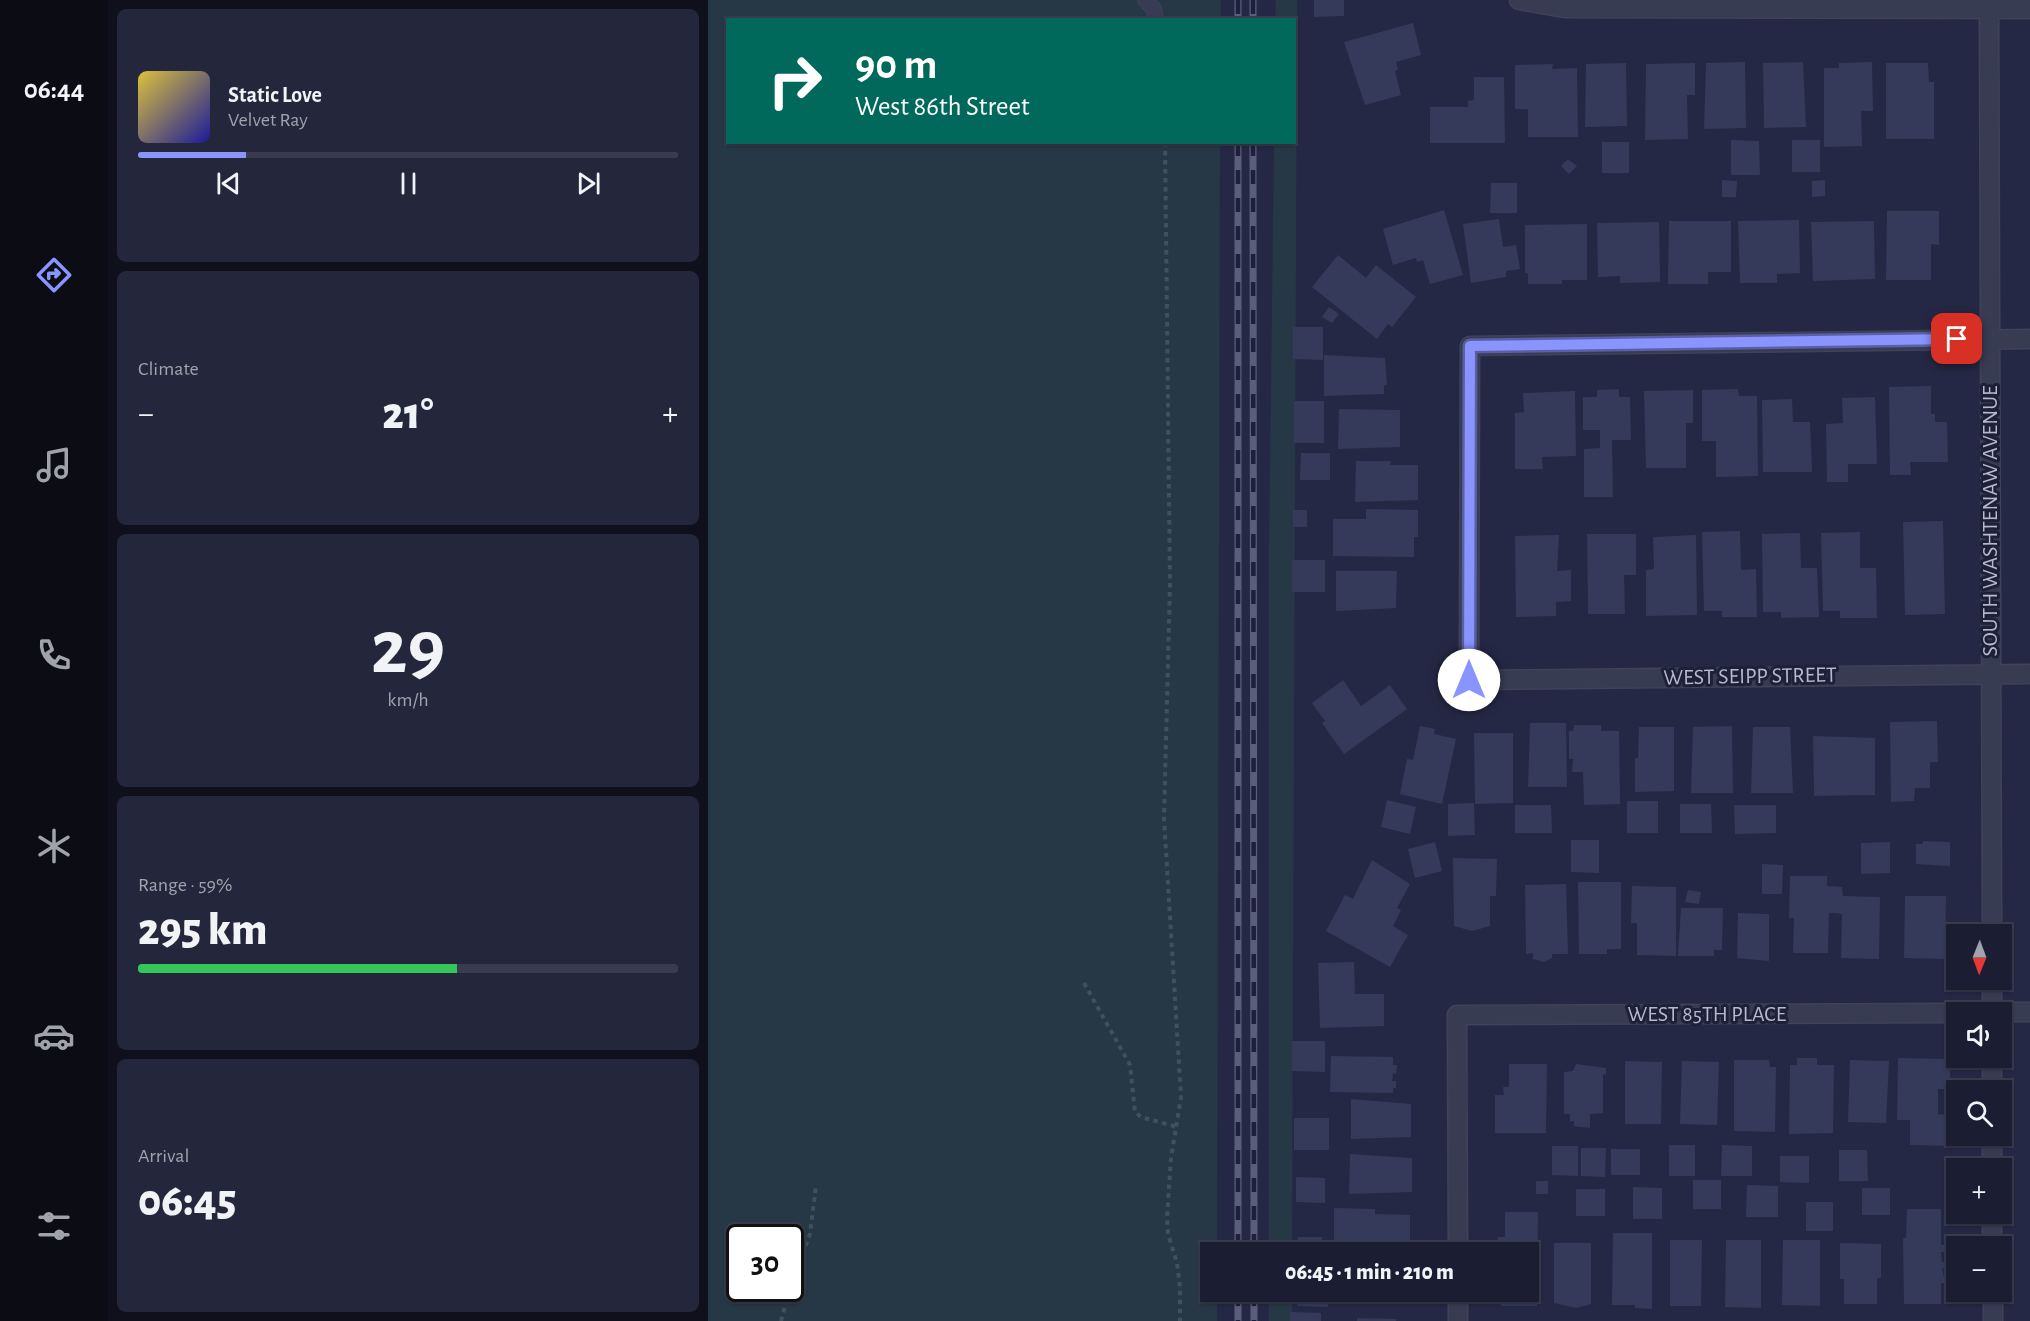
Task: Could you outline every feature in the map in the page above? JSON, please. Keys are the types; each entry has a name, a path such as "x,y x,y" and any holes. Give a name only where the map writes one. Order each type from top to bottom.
{"street":[{"path":"1520,0 1564,8 1989,4 2030,9"},
{"name":"SOUTH WASHTENAW AVENUE","path":"1989,4 1992,924"},
{"path":"1990,339 2030,339"},
{"name":"WEST SEIPP STREET","path":"1990,339 1470,346 1469,680 2030,674"},
{"name":"WEST 85TH PLACE","path":"1458,1242 1457,1015 1946,1012"},
{"path":"2012,1012 2030,1012"},
{"path":"1458,1302 1458,1321"},
{"path":"1993,1302 1993,1321"}],"lane":[{"path":"1145,0 1154,9 1156,18"}],"path":[{"path":"1165,144 1170,584 1164,818 1181,1097 1171,1158 1167,1218 1168,1234 1177,1263 1180,1321"},
{"path":"1084,982 1130,1065 1135,1112 1141,1117 1177,1127"},
{"path":"804,1250 810,1234 816,1186"},
{"path":"781,1321 786,1302"}],"shaded area":[{"path":"708,0 1221,0 1221,18 726,18 726,144 1220,144 1217,1242 1200,1242 1200,1302 1217,1302 1217,1321 708,1321"},
{"path":"1276,0 1297,0 1292,1242 1269,1242 1269,551 1274,144 1296,144 1296,18 1275,18"},
{"path":"1269,1302 1292,1302 1292,1321 1269,1321"}],"building":[{"path":"1314,0 1344,0 1344,16 1314,17"},
{"path":"1413,23 1421,55 1396,62 1398,70 1395,71 1401,95 1365,105 1344,42"},
{"path":"1745,62 1746,128 1704,129 1706,63"},
{"path":"1803,62 1806,127 1764,128 1763,63"},
{"path":"1872,62 1873,111 1861,111 1862,146 1824,147 1824,68 1839,68 1839,63"},
{"path":"1626,63 1627,126 1585,127 1586,64"},
{"path":"1695,63 1695,95 1687,95 1688,139 1645,140 1646,64"},
{"path":"1886,63 1928,63 1929,82 1934,82 1934,139 1886,139"},
{"path":"1553,64 1552,69 1577,68 1578,137 1528,137 1528,109 1515,109 1515,65"},
{"path":"1474,77 1504,77 1505,143 1430,143 1430,107 1468,107 1468,101 1474,100"},
{"path":"1731,140 1759,141 1760,175 1731,175"},
{"path":"1792,140 1820,140 1820,172 1792,172"},
{"path":"1602,142 1629,142 1629,173 1602,173"},
{"path":"1568,159 1577,166 1569,174 1561,166"},
{"path":"1722,180 1737,181 1736,197 1722,197"},
{"path":"1825,180 1825,196 1812,197 1812,181"},
{"path":"1491,183 1517,183 1517,213 1490,213"},
{"path":"1444,210 1463,275 1430,284 1423,260 1417,262 1416,258 1393,265 1383,229"},
{"path":"1887,211 1939,211 1939,245 1931,244 1931,280 1886,280"},
{"path":"1499,219 1503,247 1516,245 1520,269 1506,271 1506,277 1471,283 1463,224"},
{"path":"1799,220 1800,273 1777,274 1777,283 1740,283 1738,221"},
{"path":"1669,221 1731,221 1731,272 1708,272 1708,284 1668,284"},
{"path":"1874,221 1875,279 1813,281 1811,222"},
{"path":"1659,222 1660,282 1620,283 1620,276 1598,277 1597,223"},
{"path":"1587,224 1587,280 1562,280 1562,284 1528,284 1528,273 1525,273 1525,225"},
{"path":"1338,255 1366,278 1376,265 1416,297 1392,327 1388,324 1377,339 1312,287"},
{"path":"1329,307 1339,314 1332,323 1322,317"},
{"path":"1293,327 1323,327 1323,360 1293,359"},
{"path":"1324,355 1385,358 1387,385 1384,385 1384,394 1324,396"},
{"path":"1931,386 1931,414 1935,414 1935,422 1947,422 1948,462 1910,462 1911,475 1890,475 1889,387"},
{"path":"1619,389 1619,397 1630,397 1631,440 1612,440 1613,497 1584,497 1584,449 1600,448 1600,430 1583,430 1583,397 1597,397 1597,390"},
{"path":"1738,389 1739,396 1757,396 1758,476 1716,477 1716,441 1702,441 1702,390"},
{"path":"1693,390 1693,423 1686,423 1686,468 1646,468 1644,391"},
{"path":"1575,391 1576,456 1542,457 1543,469 1515,469 1515,413 1524,412 1523,393"},
{"path":"1875,397 1877,464 1848,464 1848,482 1827,482 1826,424 1843,423 1842,398"},
{"path":"1792,399 1793,422 1810,422 1812,472 1763,472 1762,400"},
{"path":"1294,401 1324,401 1324,443 1294,443"},
{"path":"1339,409 1400,410 1400,447 1338,449"},
{"path":"1301,453 1330,453 1330,480 1300,480"},
{"path":"1356,461 1391,461 1390,465 1418,465 1418,500 1355,502"},
{"path":"1366,509 1418,510 1418,537 1414,537 1414,557 1333,556 1333,519 1366,519"},
{"path":"1293,510 1307,510 1307,527 1293,527"},
{"path":"1943,521 1945,614 1905,615 1903,522"},
{"path":"1740,531 1741,570 1756,569 1757,617 1722,617 1722,611 1704,611 1702,532"},
{"path":"1860,532 1860,568 1876,568 1877,618 1840,618 1840,611 1823,611 1821,533"},
{"path":"1800,533 1801,568 1817,568 1819,617 1781,618 1781,612 1763,612 1762,534"},
{"path":"1587,534 1636,534 1636,575 1624,575 1625,614 1588,614"},
{"path":"1559,535 1557,571 1571,570 1571,601 1556,602 1556,616 1516,617 1515,536"},
{"path":"1696,535 1697,615 1646,616 1646,570 1654,569 1653,537"},
{"path":"1292,560 1325,560 1325,592 1292,592"},
{"path":"1336,571 1397,571 1396,608 1336,611"},
{"path":"1343,680 1361,706 1390,685 1407,709 1344,754 1322,723 1325,721 1312,703"},
{"path":"1937,721 1938,762 1930,762 1930,788 1915,788 1914,801 1891,802 1890,722"},
{"path":"1530,723 1566,723 1567,787 1528,787"},
{"path":"1574,725 1601,725 1601,731 1619,731 1620,804 1584,805 1583,772 1572,772 1573,759 1569,759 1569,731 1573,731"},
{"path":"1420,726 1435,729 1434,734 1456,739 1442,804 1400,794 1407,759 1413,760"},
{"path":"1732,726 1733,793 1691,793 1693,727"},
{"path":"1639,727 1674,727 1674,791 1635,792 1635,758 1638,758"},
{"path":"1753,727 1790,727 1793,793 1751,793"},
{"path":"1474,733 1513,733 1513,803 1475,804"},
{"path":"1813,736 1875,738 1875,795 1814,796"},
{"path":"1387,800 1416,807 1410,834 1381,827"},
{"path":"1627,801 1658,801 1658,833 1627,833"},
{"path":"1474,803 1475,835 1448,836 1448,804"},
{"path":"1680,804 1711,804 1712,833 1680,833"},
{"path":"1515,805 1551,805 1552,833 1515,833"},
{"path":"1734,805 1776,805 1776,833 1735,834"},
{"path":"1571,840 1599,840 1599,873 1571,872"},
{"path":"1923,841 1950,842 1950,866 1916,864 1916,844 1923,844"},
{"path":"1435,842 1442,871 1415,878 1408,849"},
{"path":"1890,842 1890,873 1861,874 1861,843"},
{"path":"1453,858 1497,859 1496,896 1490,896 1490,926 1472,931 1454,926"},
{"path":"1372,860 1410,884 1397,908 1401,910 1393,926 1408,935 1390,967 1326,931 1345,895 1353,899"},
{"path":"1762,864 1783,865 1782,894 1762,894"},
{"path":"1790,876 1827,876 1827,886 1842,887 1843,896 1880,897 1879,959 1841,958 1842,914 1836,913 1829,913 1828,953 1793,953 1794,918 1789,918"},
{"path":"1578,882 1621,882 1621,949 1607,949 1607,954 1579,954"},
{"path":"1566,884 1568,954 1552,954 1552,958 1544,962 1533,959 1533,953 1526,954 1525,885"},
{"path":"1632,886 1676,887 1676,956 1637,955 1637,923 1631,923"},
{"path":"1688,890 1701,892 1699,904 1685,902"},
{"path":"1905,896 1946,896 1945,959 1904,958"},
{"path":"1681,908 1723,908 1722,950 1714,950 1714,956 1678,956"},
{"path":"1738,913 1769,914 1769,961 1737,958"},
{"path":"1354,962 1355,994 1384,994 1384,1026 1320,1028 1318,963"},
{"path":"1292,1041 1325,1041 1325,1072 1292,1071"},
{"path":"1331,1056 1393,1057 1393,1065 1397,1065 1392,1081 1396,1081 1396,1088 1393,1088 1393,1093 1330,1092"},
{"path":"1797,1058 1817,1058 1817,1065 1834,1065 1833,1133 1789,1134 1790,1065 1797,1065"},
{"path":"1898,1058 1946,1059 1946,1068 1950,1068 1950,1080 1946,1080 1946,1089 1938,1089 1938,1114 1946,1115 1946,1146 1910,1145 1910,1120 1897,1120"},
{"path":"1734,1060 1769,1060 1770,1067 1776,1067 1775,1132 1734,1131"},
{"path":"1850,1060 1889,1061 1886,1123 1848,1122"},
{"path":"1625,1061 1662,1062 1661,1124 1625,1124"},
{"path":"1682,1061 1719,1062 1717,1125 1680,1124"},
{"path":"1509,1064 1547,1064 1546,1133 1495,1133 1495,1095 1504,1095 1503,1087 1509,1087"},
{"path":"1576,1064 1606,1068 1606,1075 1603,1074 1603,1113 1590,1114 1590,1128 1574,1126 1574,1121 1570,1121 1570,1114 1564,1114 1564,1072 1573,1071"},
{"path":"1351,1099 1411,1104 1411,1137 1351,1139"},
{"path":"1294,1118 1329,1118 1329,1150 1294,1150"},
{"path":"1669,1145 1695,1145 1695,1176 1669,1176"},
{"path":"1722,1145 1752,1146 1752,1176 1721,1176"},
{"path":"1552,1146 1578,1146 1578,1176 1552,1175"},
{"path":"1581,1148 1606,1148 1605,1177 1581,1176"},
{"path":"1611,1149 1640,1149 1640,1175 1611,1175"},
{"path":"1839,1150 1867,1150 1868,1181 1839,1181"},
{"path":"1350,1154 1412,1158 1412,1192 1349,1194"},
{"path":"1780,1156 1809,1156 1809,1183 1780,1182"},
{"path":"1296,1177 1325,1178 1325,1203 1296,1202"},
{"path":"1693,1180 1721,1180 1721,1209 1693,1209"},
{"path":"1536,1181 1548,1181 1548,1194 1536,1194"},
{"path":"1747,1185 1778,1186 1778,1217 1746,1217"},
{"path":"1633,1187 1662,1188 1662,1219 1633,1219"},
{"path":"1862,1188 1890,1188 1890,1215 1862,1215"},
{"path":"1576,1189 1605,1189 1605,1216 1576,1216"},
{"path":"1806,1202 1833,1202 1833,1231 1806,1231"},
{"path":"1334,1208 1375,1209 1375,1214 1410,1215 1410,1242 1334,1242"},
{"path":"1907,1209 1941,1209 1941,1245 1946,1245 1946,1252 1941,1252 1942,1262 1946,1262 1946,1269 1942,1268 1945,1283 1941,1283 1941,1304 1904,1304 1903,1238 1906,1238"},
{"path":"1505,1212 1538,1212 1538,1242 1498,1242 1498,1237 1505,1237"},
{"path":"1613,1233 1652,1233 1652,1309 1635,1308 1635,1305 1612,1305"},
{"path":"1298,1237 1322,1237 1322,1242 1298,1242"},
{"path":"1670,1240 1702,1240 1701,1306 1670,1306"},
{"path":"1726,1240 1761,1240 1761,1308 1725,1307"},
{"path":"1783,1240 1820,1240 1820,1306 1782,1305"},
{"path":"1554,1243 1591,1243 1591,1304 1576,1308 1554,1303"},
{"path":"1840,1243 1881,1244 1881,1278 1877,1278 1877,1304 1844,1304 1844,1279 1840,1279"},
{"path":"1297,1302 1328,1302 1328,1307 1297,1306"},
{"path":"1501,1302 1537,1302 1537,1306 1501,1306"},
{"path":"1290,1312 1321,1313 1321,1321 1290,1321"},
{"path":"1357,1318 1396,1319 1396,1321 1357,1321"}],"railway":[{"path":"1238,0 1238,18"},
{"path":"1253,0 1253,18"},
{"path":"1238,144 1238,1242"},
{"path":"1253,144 1254,1242"},
{"path":"1238,1302 1238,1321"},
{"path":"1254,1302 1254,1321"}],"route":[{"path":"1469,680 1470,346 1957,339"}]}
